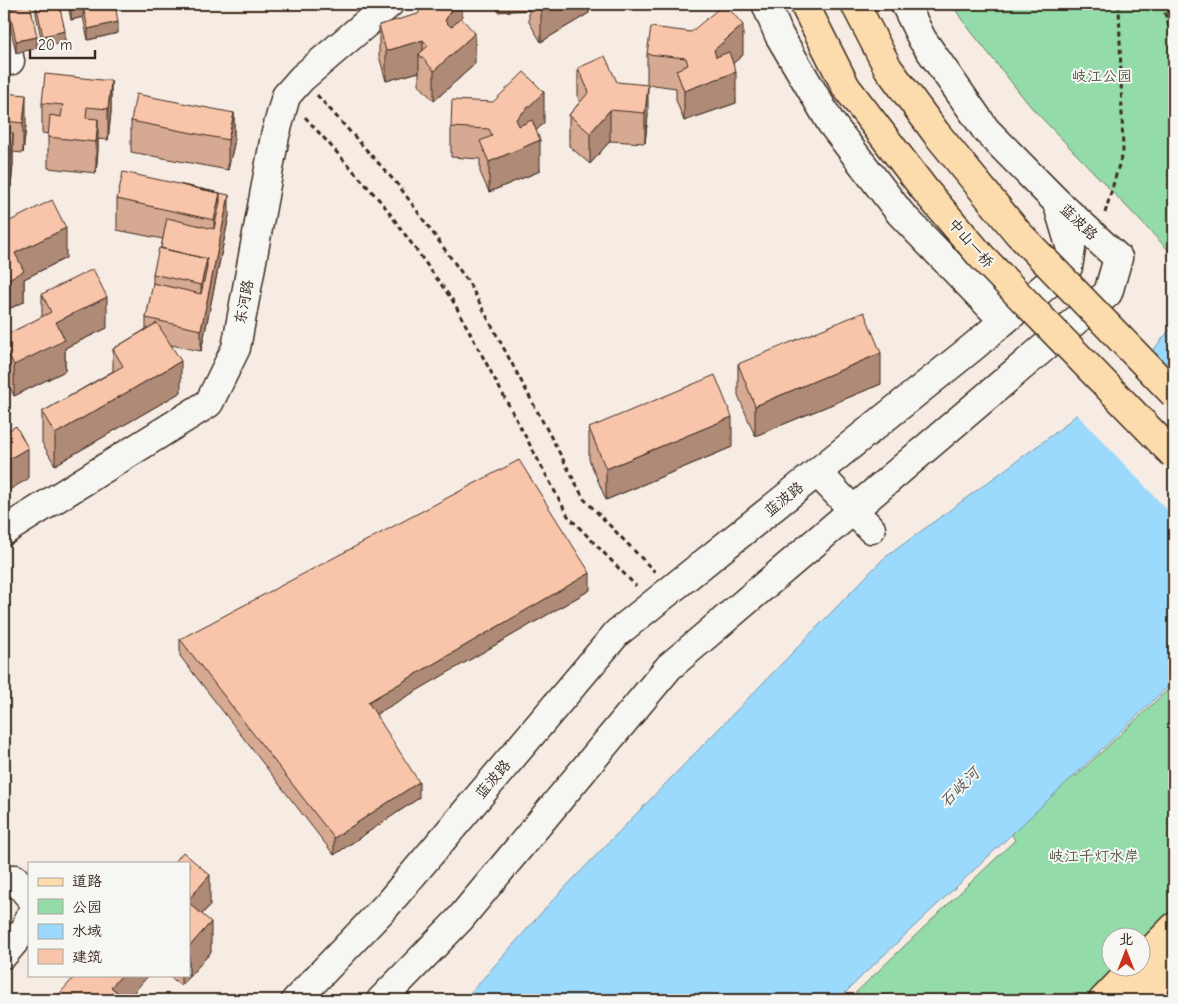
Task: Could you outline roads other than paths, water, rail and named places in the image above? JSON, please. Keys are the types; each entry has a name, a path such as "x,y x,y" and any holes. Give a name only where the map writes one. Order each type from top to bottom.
{"main road":[{"name":"中山一桥","path":"804,4 846,87 924,189 981,256 1174,455"},
{"path":"855,4 888,68 936,133 1018,233 1174,394"},
{"path":"1150,952 1174,927"},
{"path":"1140,1000 1174,964"},
{"path":"1103,1000 1126,976"}],"street":[{"name":"东河路","path":"4,531 209,403 236,348 275,136 294,87 389,4"},
{"path":"766,4 778,35 831,123 900,214 1004,321"},
{"path":"905,4 922,39 986,130 1057,202"},
{"name":"蓝波路","path":"296,1000 387,905 617,633 1004,321 1068,267 1071,249 1057,202"},
{"name":"蓝波路","path":"381,1000 459,920 669,667 862,520 1108,294 1118,258 1057,202"},
{"path":"817,472 862,520"},
{"path":"4,879 15,879 28,895"},
{"path":"4,954 26,928 28,921"}],"water":[{"name":"石岐河","path":"1174,324 1174,681 838,1000 464,1000 551,902 883,559 1055,433 1155,348"}],"park label":[{"name":"岐江公园","path":"1102,76"},
{"name":"岐江千灯水岸","path":"1094,856"}]}
